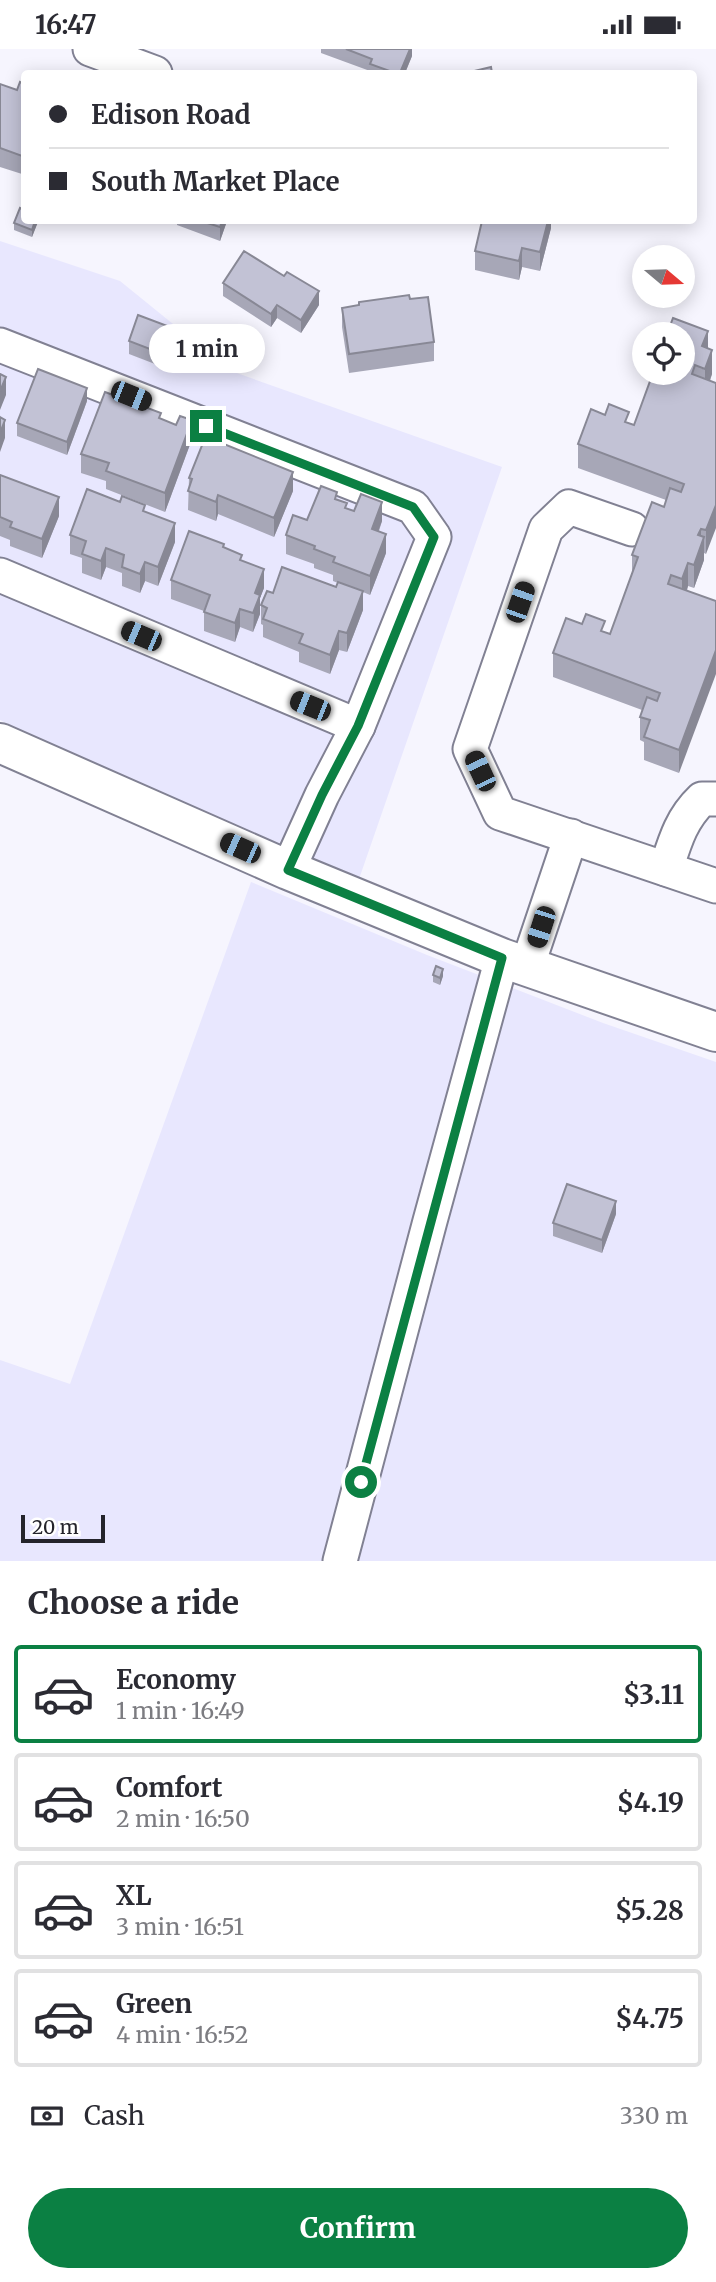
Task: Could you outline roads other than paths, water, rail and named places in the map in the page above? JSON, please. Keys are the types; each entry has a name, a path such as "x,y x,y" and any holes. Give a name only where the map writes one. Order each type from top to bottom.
{"main road":[{"path":"0,743 288,870 515,962 716,1032"}],"street":[{"path":"90,49 147,70"},
{"path":"0,345 413,507 434,537 358,726 322,795 288,870"},
{"path":"632,529 569,507 546,529 470,750 500,813 716,886"},
{"path":"0,575 358,726"},
{"path":"666,869 679,828 690,811 702,799 716,799"},
{"path":"340,1561 433,1207 515,962 571,836"}]}
